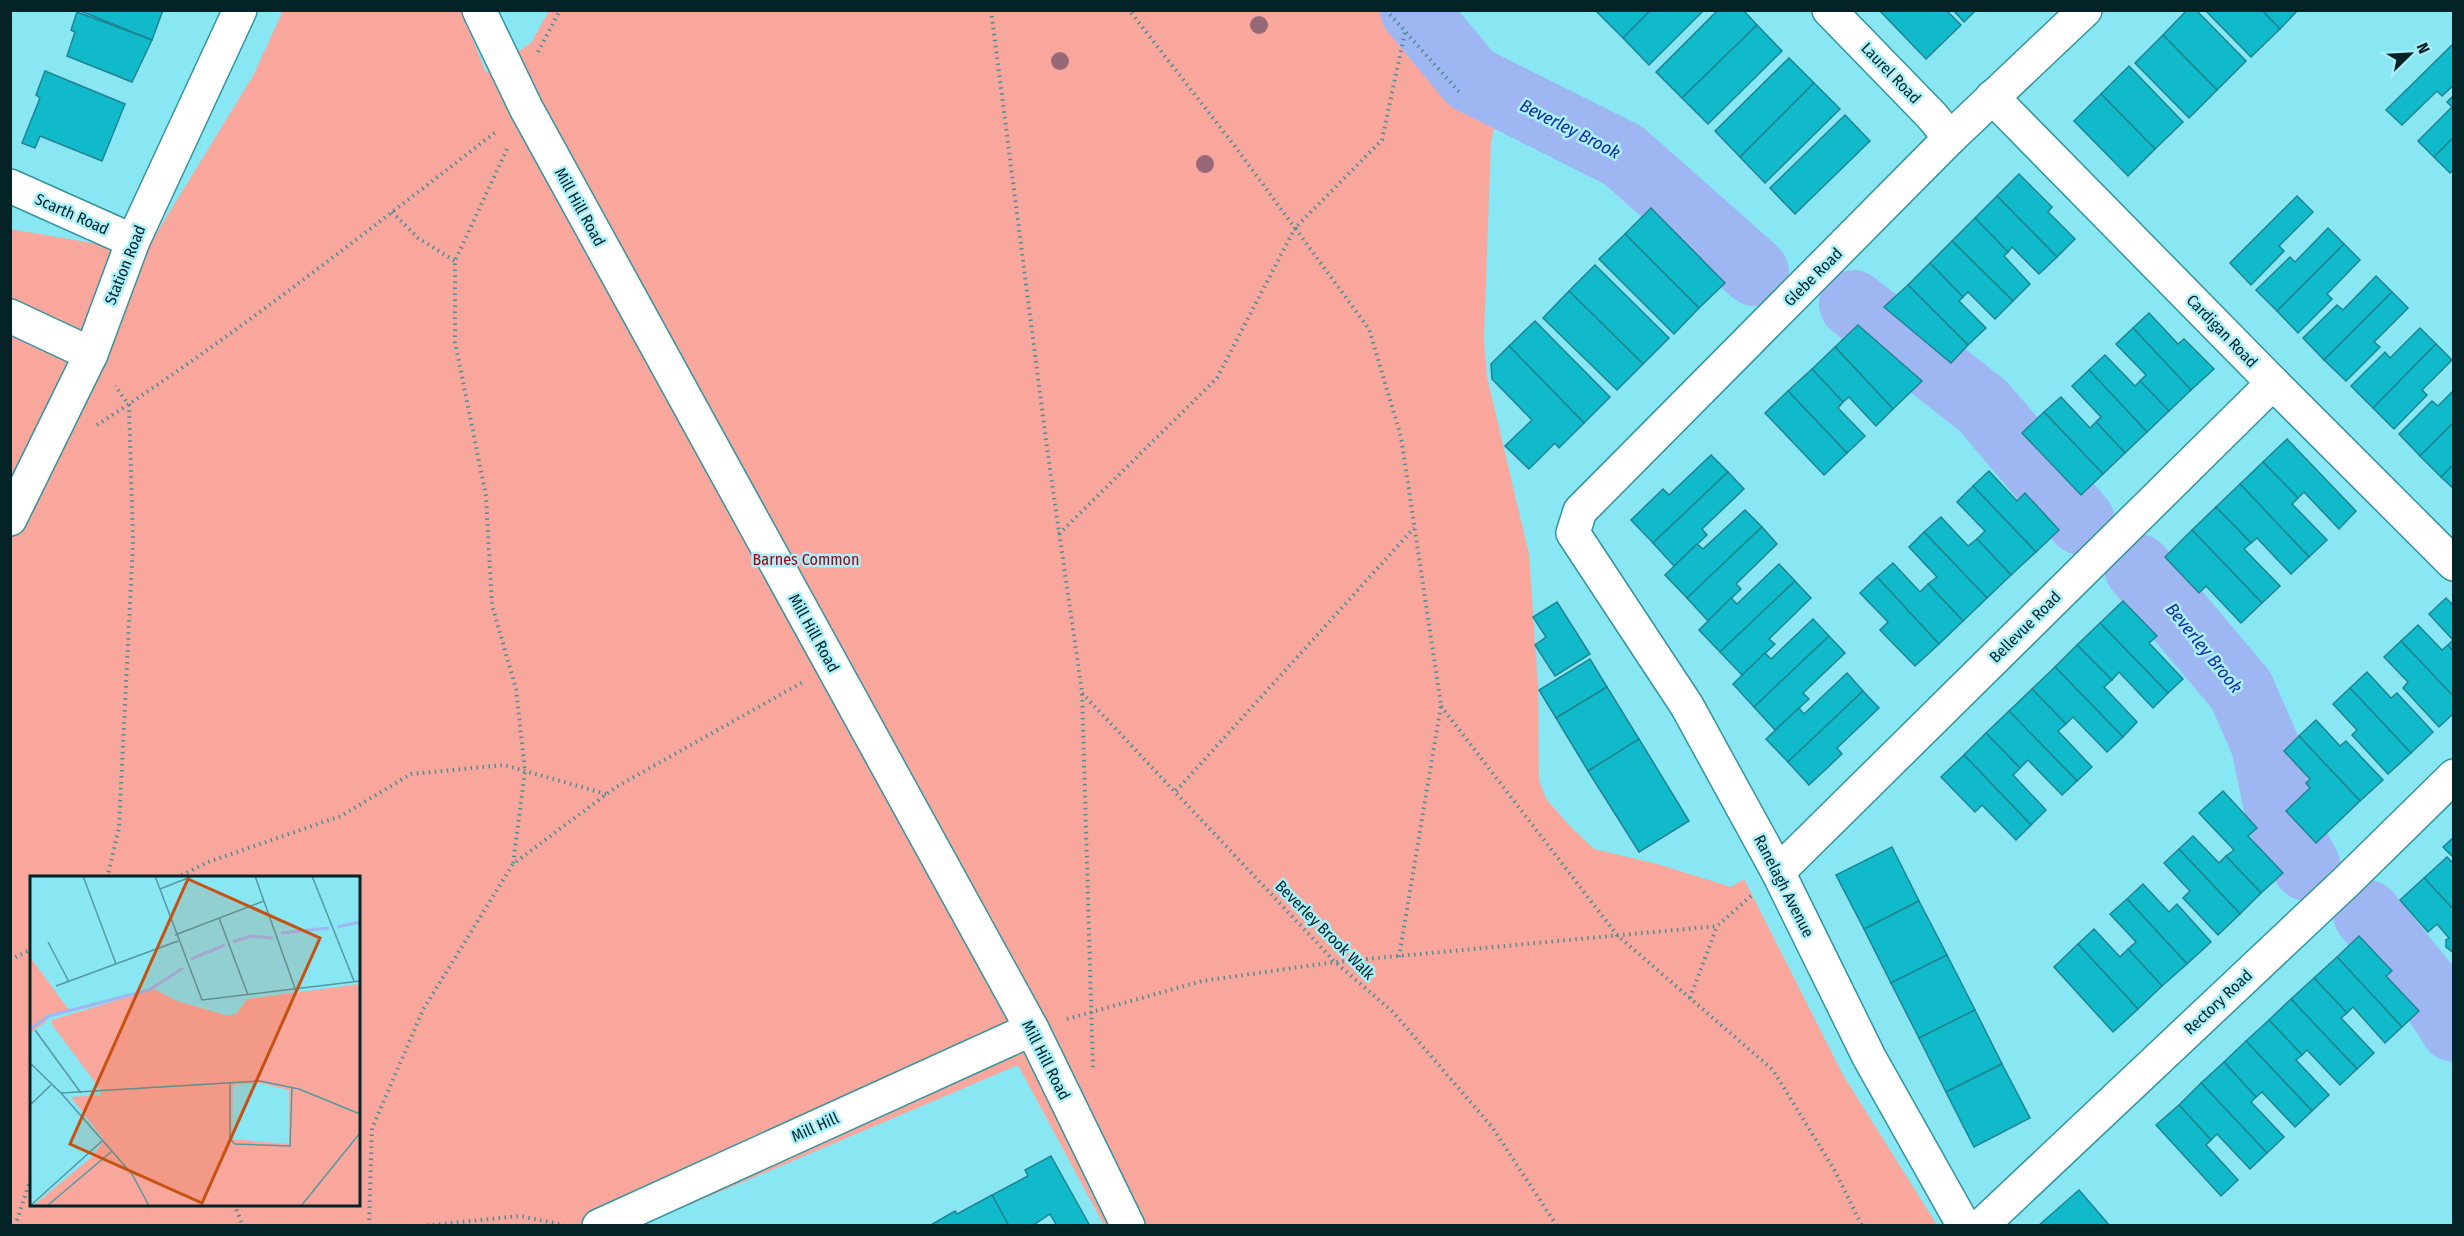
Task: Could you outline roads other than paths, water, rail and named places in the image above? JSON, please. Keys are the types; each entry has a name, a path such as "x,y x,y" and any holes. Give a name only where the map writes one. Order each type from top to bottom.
{"street":[{"name":"Station Road","path":"10,519 91,354 133,241 240,10"},
{"name":"Mill Hill Road","path":"479,10 526,108 1032,1029 1128,1226"},
{"name":"Laurel Road","path":"1829,10 1932,116 1950,138"},
{"name":"Glebe Road","path":"1588,556 1573,533 1580,511 1950,138 2085,10"},
{"name":"Cardigan Road","path":"1992,97 2454,564"},
{"name":"Scarth Road","path":"10,186 133,241"},
{"path":"10,316 91,354"},
{"name":"Bellevue Road","path":"1778,872 2273,383"},
{"name":"Ranelagh Avenue","path":"1588,556 1687,706 1778,872 1869,1057 1964,1226"},
{"name":"Rectory Road","path":"1981,1226 2346,882 2454,776"},
{"name":"Mill Hill","path":"599,1226 1032,1029"}],"waterway":[{"name":"Beverley Brook","path":"1414,10 1471,79 1623,155 1755,272"},
{"name":"Beverley Brook","path":"1853,304 1983,406 2081,521"},
{"name":"Beverley Brook","path":"2138,568 2241,690 2265,745 2280,818 2307,867"},
{"name":"Beverley Brook","path":"2367,914 2435,998 2454,1028"}],"park label":[{"name":"Barnes Common","path":"806,559"}]}
